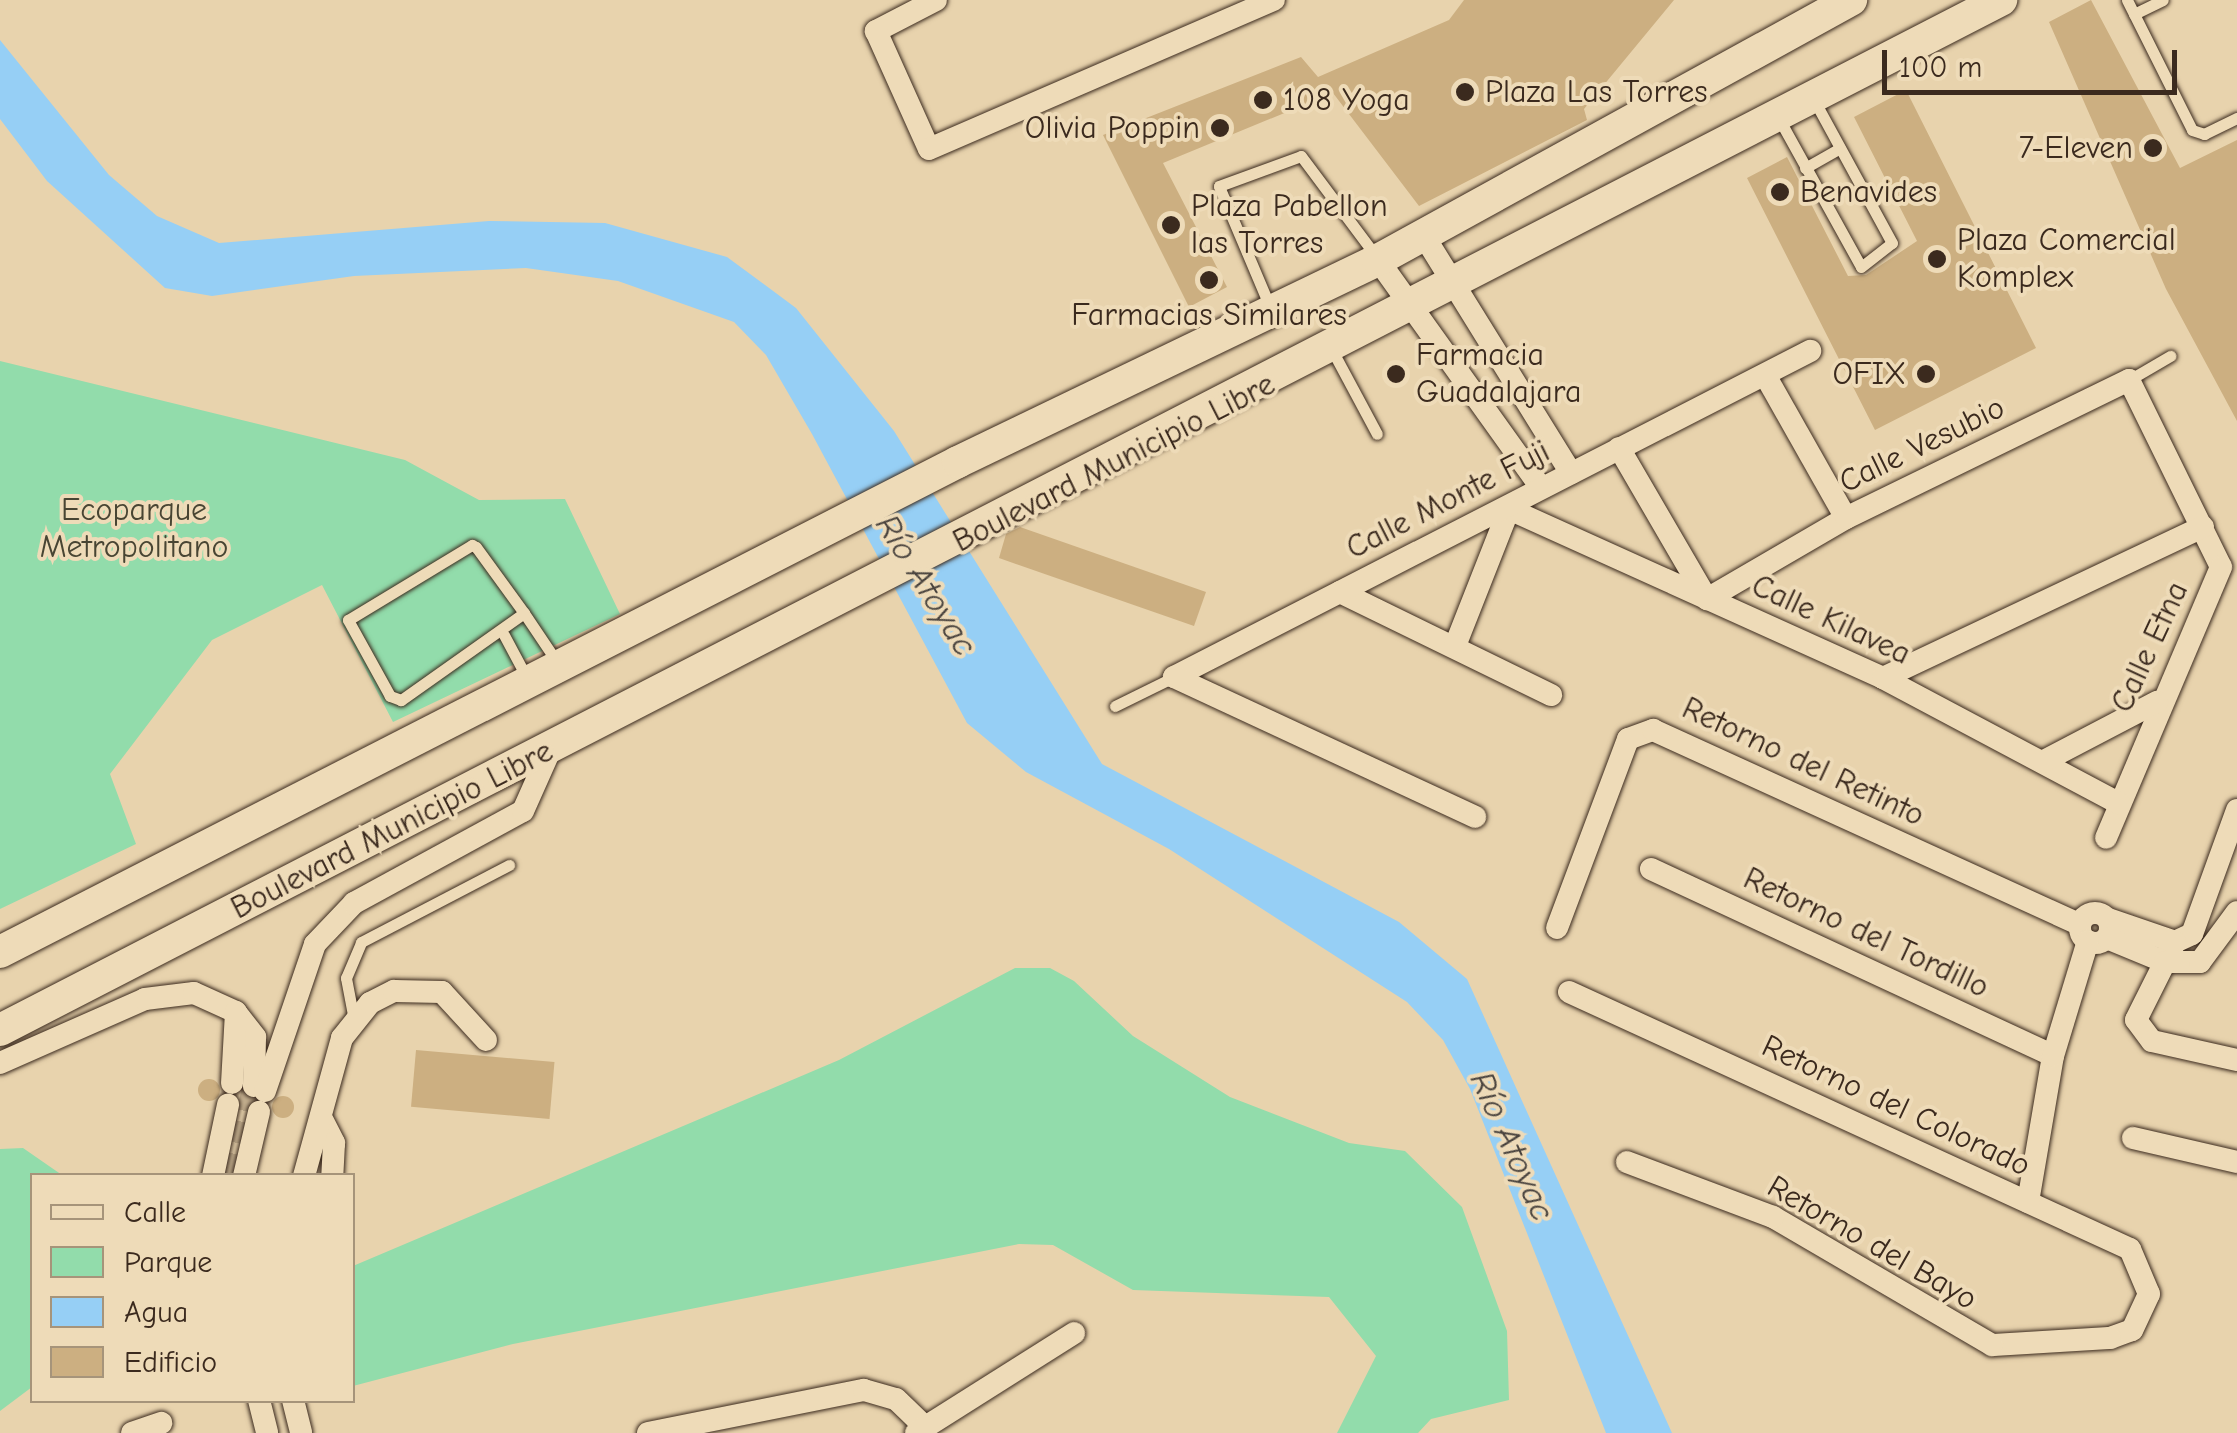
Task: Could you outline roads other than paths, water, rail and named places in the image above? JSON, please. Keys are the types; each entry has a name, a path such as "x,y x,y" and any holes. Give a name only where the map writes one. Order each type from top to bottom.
{"main road":[{"name":"Boulevard Municipio Libre","path":"0,952 958,462 1378,260 1646,105 1851,0"},
{"name":"Boulevard Municipio Libre","path":"0,1030 992,527 2001,0"}],"street":[{"path":"936,0 880,24 876,40 929,148 1274,0"},
{"path":"1214,0 1235,16"},
{"path":"1424,236 1571,473"},
{"path":"1378,260 1416,306 1542,488"},
{"name":"Calle Monte Fuji","path":"1174,677 1509,509 1542,488 1810,351"},
{"path":"1765,375 1846,518"},
{"name":"Calle Vesubio","path":"1707,598 1846,518 2129,380"},
{"name":"Calle Etna","path":"2106,838 2157,702 2221,572 2203,527 2129,380"},
{"path":"1619,448 1707,598"},
{"path":"1455,646 1509,509"},
{"name":"Calle Kilavea","path":"1509,509 1883,678 2120,804"},
{"path":"1883,678 2203,527"},
{"path":"1340,592 1551,695"},
{"path":"1174,677 1475,816"},
{"path":"2042,762 2157,702"},
{"name":"Retorno del Retinto","path":"1558,928 1628,739 1653,730 2096,931 2170,952"},
{"path":"214,1173 315,944 354,903 523,811 551,748"},
{"path":"2237,810 2192,934 2170,952 2138,1010 2138,1030 2237,1060"},
{"name":"Retorno del Tordillo","path":"1651,869 2053,1056"},
{"path":"2170,952 2200,962 2235,925"},
{"path":"2028,1202 2053,1056 2096,931"},
{"path":"305,1173 354,1020 394,991 442,992 486,1040"},
{"name":"Retorno del Colorado","path":"1568,992 2130,1249 2148,1294 2142,1317"},
{"path":"0,1062 161,994 194,993 236,1012 247,1096 244,1173"},
{"path":"323,1121 334,1142 332,1173"},
{"path":"2133,1138 2237,1162"},
{"name":"Retorno del Bayo","path":"1627,1162 1773,1218 1992,1345 2110,1338 2142,1317"},
{"path":"648,1433 864,1390 896,1399 920,1430 1074,1332"},
{"path":"260,1403 267,1433"},
{"path":"294,1403 302,1433"},
{"path":"132,1433 161,1423"}],"lane":[{"path":"2127,0 2192,130 2204,134 2237,118"},
{"path":"2134,14 2163,0"},
{"path":"1778,117 1856,266 1876,258 1892,243 1813,98"},
{"path":"1804,168 1840,148"},
{"path":"1272,311 1219,186 1301,156 1378,260"},
{"path":"1332,350 1377,434"},
{"name":"Calle Vesubio","path":"2129,380 2170,356"},
{"path":"524,613 504,635 396,700 348,616 472,545 524,613 559,664"},
{"path":"504,635 529,681"},
{"name":"Calle Monte Fuji","path":"1115,706 1174,677"},
{"path":"354,1020 346,978 361,942 509,865"}],"water":[{"name":"Río Atoyac","path":"0,40 109,175 157,216 219,243 489,221 605,223 727,257 796,308 894,431 1102,764 1399,922 1467,979 1672,1433 1606,1433 1470,1089 1443,1040 1407,1002 1169,849 1026,772 967,723 812,434 766,355 734,322 618,281 526,268 354,276 212,296 165,288 47,181 0,119"}],"tunnel":[{"path":"234,1173 253,1089"}],"place":[{"name":"Plaza Las Torres","path":"1465,92"},
{"name":"108 Yoga","path":"1263,100"},
{"name":"Olivia Poppin","path":"1220,128"},
{"name":"7-Eleven","path":"2153,148"},
{"name":"Benavides","path":"1780,192"},
{"name":"Plaza Pabellon las Torres","path":"1171,225"},
{"name":"Plaza Comercial Komplex","path":"1937,259"},
{"name":"Farmacias Similares","path":"1209,280"},
{"name":"Farmacia Guadalajara","path":"1396,374"},
{"name":"OFIX","path":"1926,374"}],"park label":[{"name":"Ecoparque Metropolitano","path":"134,530"}]}
